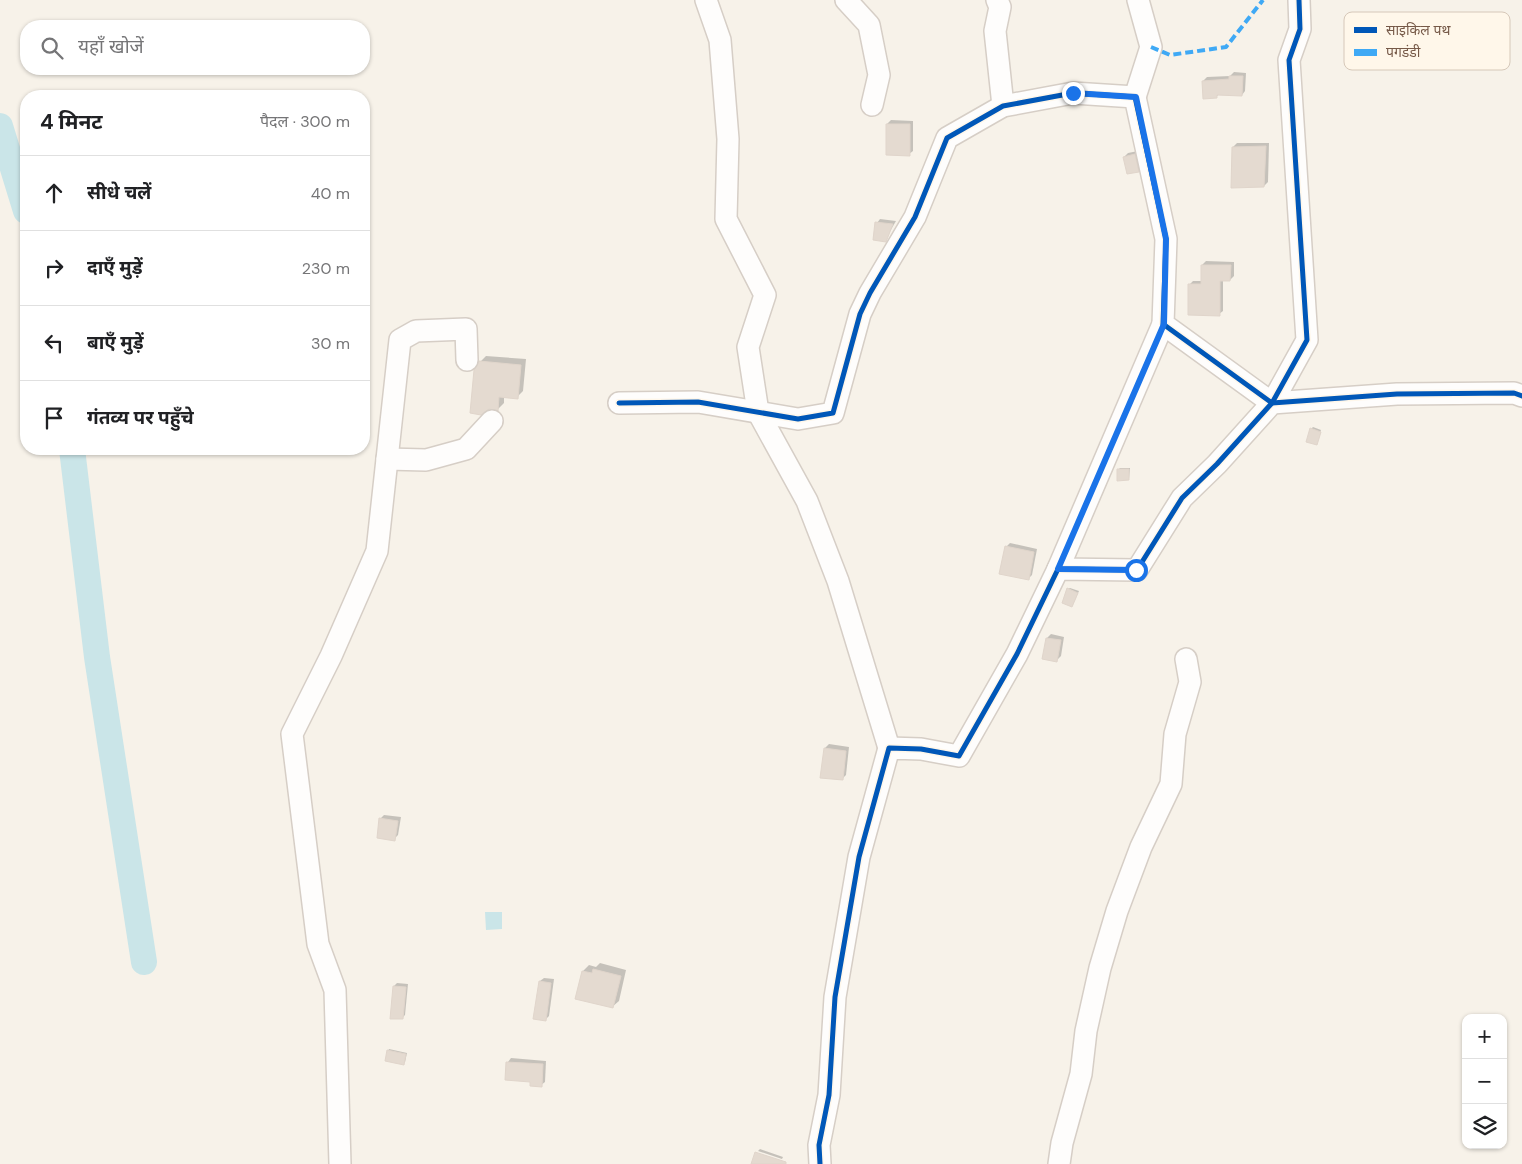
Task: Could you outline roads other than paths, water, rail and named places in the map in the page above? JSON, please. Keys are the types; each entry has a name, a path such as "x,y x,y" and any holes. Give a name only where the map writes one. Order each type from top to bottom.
{"street":[{"path":"706,0 720,40 728,139 726,219 765,295 748,347 758,412 807,501 838,581 889,748 859,857 835,997 829,1095 819,1145 820,1164"},
{"path":"846,0 869,25"},
{"path":"865,0 879,74 872,105"},
{"path":"997,0 1000,7 995,31 1003,106"},
{"path":"889,748 921,749 959,756 1017,654 1058,569 1164,324 1166,239 1136,97 1151,47 1138,0"},
{"path":"1058,569 1136,570 1182,498 1217,464 1272,403 1307,340 1289,60 1300,29 1299,0"},
{"path":"619,403 698,402 798,419 833,413 860,314 870,292 915,217 947,138 1003,106 1073,93 1136,97"},
{"path":"1164,324 1272,403 1397,394 1514,393 1522,396"},
{"path":"340,1164 335,990 318,944 292,734 331,656 377,551 400,340 416,331 466,329 467,360"},
{"path":"387,460 426,460 466,449 492,421"},
{"path":"1058,1164 1081,1074 1086,1031 1109,939 1141,847 1171,784 1175,734 1190,682 1186,659"}],"water":[{"path":"485,912 502,912 502,929 486,930"}],"waterway":[{"path":"0,126 20,191"},
{"path":"73,455 97,657 144,962"}]}
